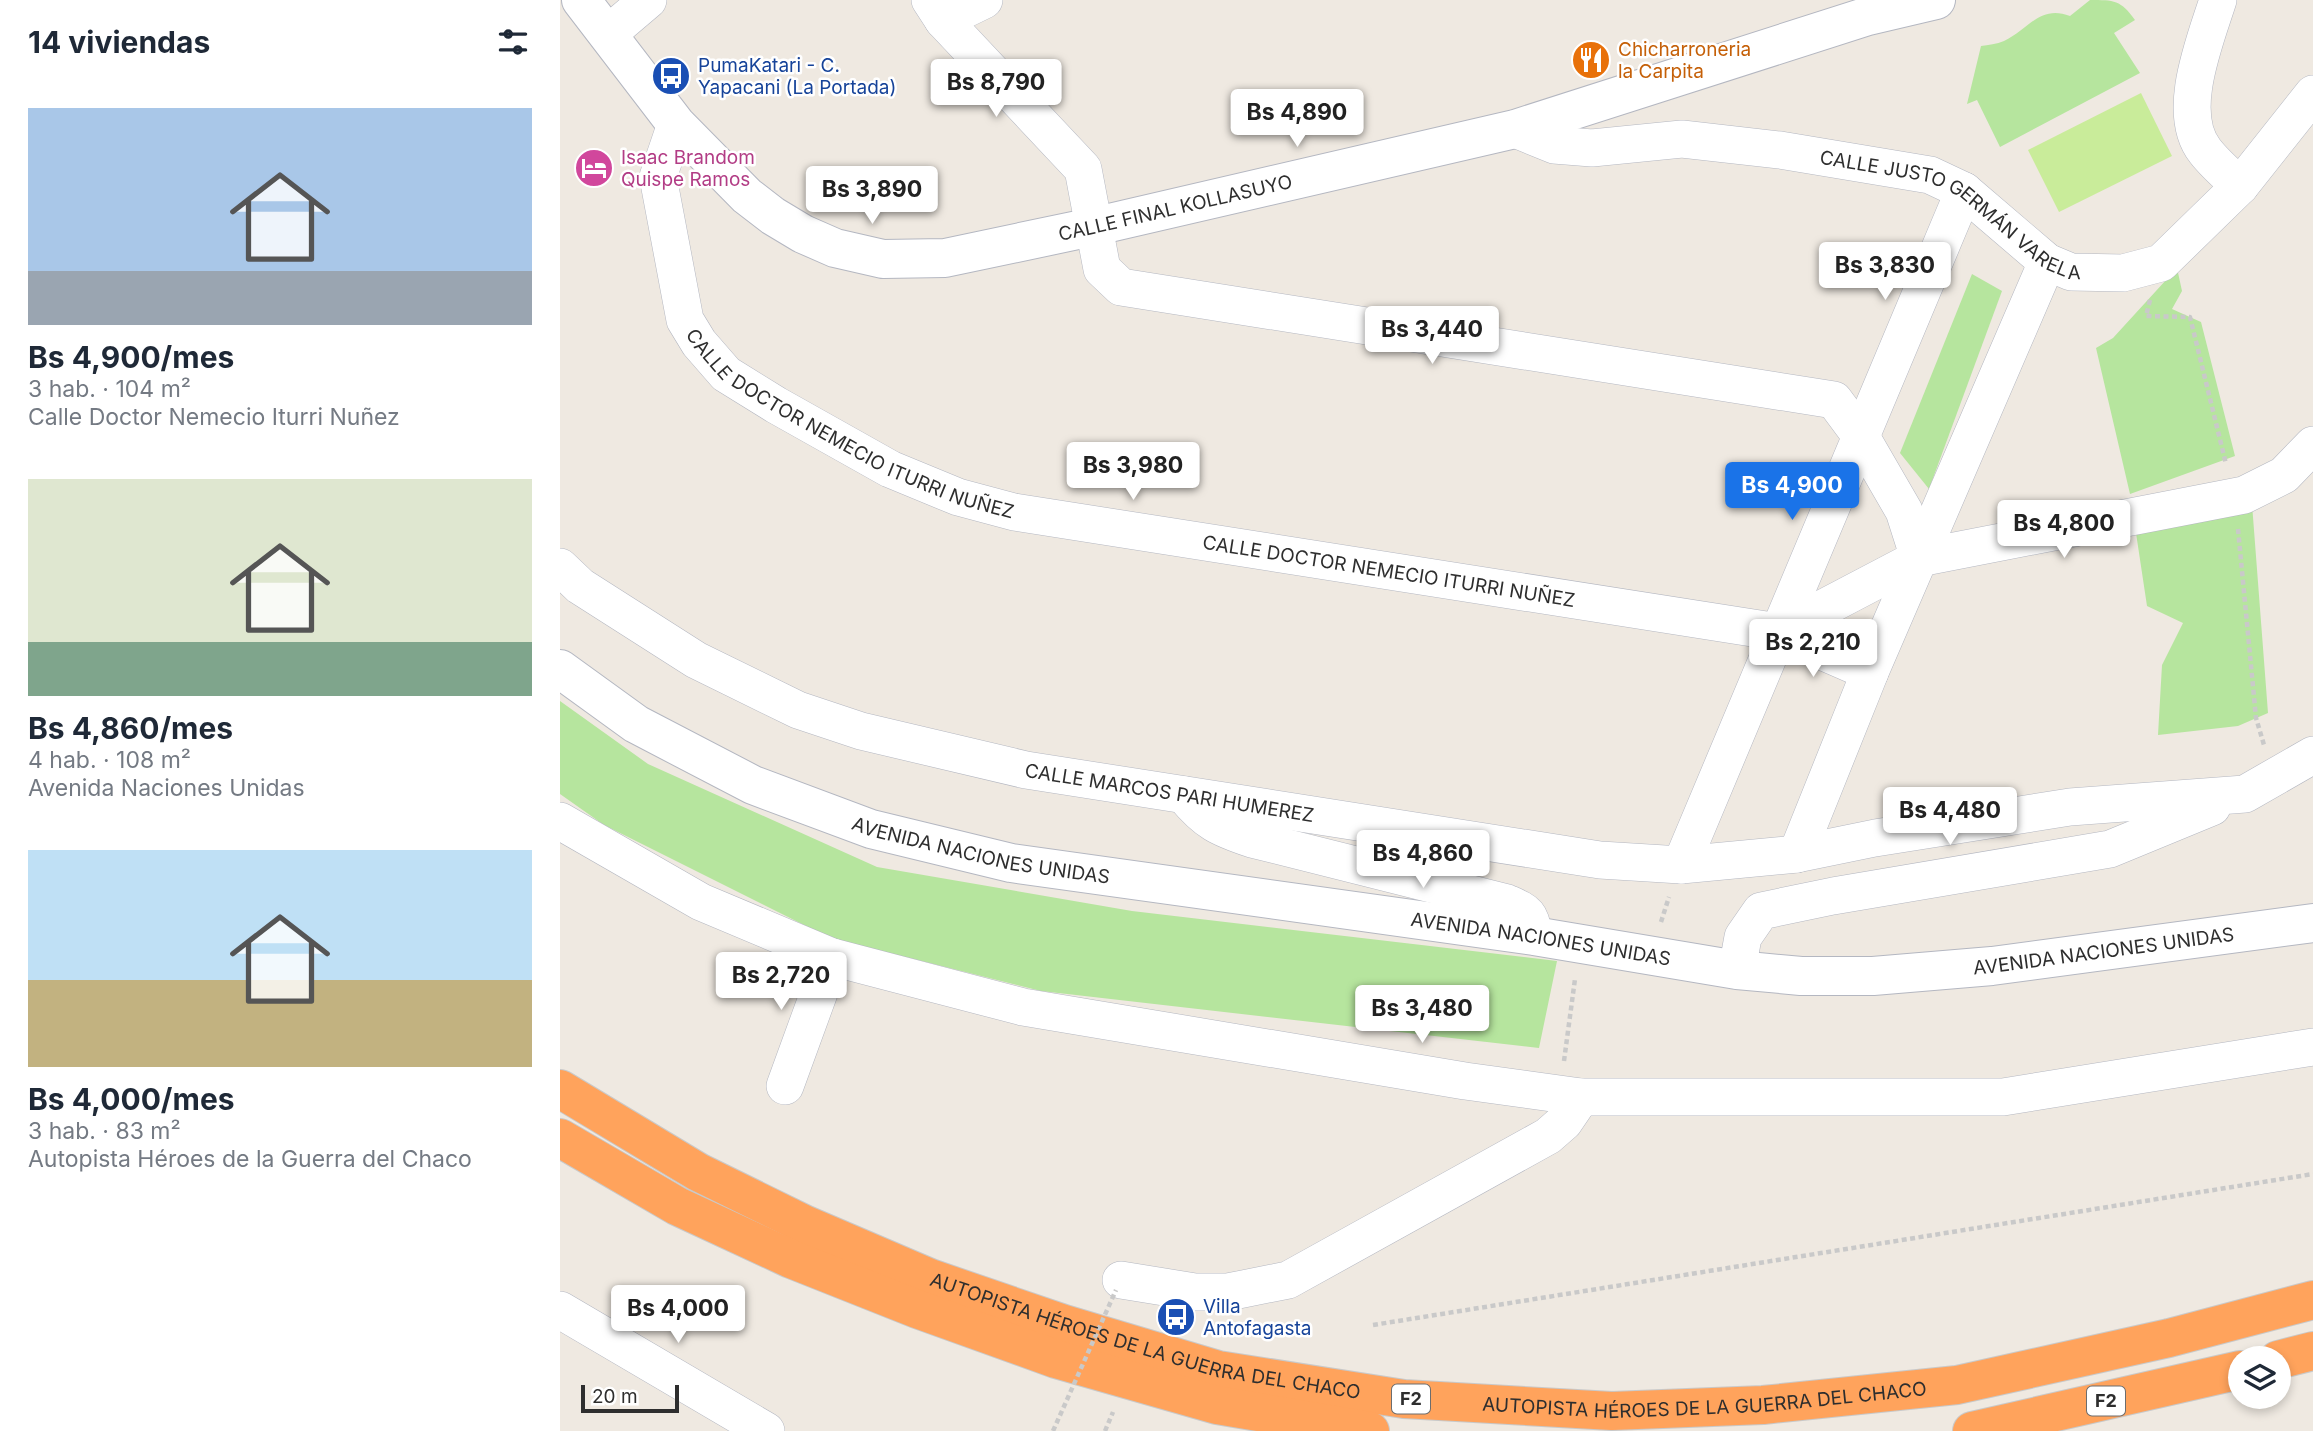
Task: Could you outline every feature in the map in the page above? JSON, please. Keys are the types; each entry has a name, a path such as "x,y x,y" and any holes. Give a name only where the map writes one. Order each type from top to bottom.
{"highway":[{"name":"AUTOPISTA HÉROES DE LA GUERRA DEL CHACO","path":"560,1089 698,1172 806,1224 930,1278 1064,1324 1218,1370 1405,1399 1612,1410 1763,1405 1943,1386 2169,1338 2313,1300"},
{"name":"AUTOPISTA HÉROES DE LA GUERRA DEL CHACO","path":"560,1138 677,1206 791,1259 917,1309 1056,1359 1217,1405 1370,1431"},
{"path":"2291,1357 2313,1351"},
{"name":"F2","path":"1972,1431 2228,1373"}],"street":[{"name":"CALLE FINAL KOLLASUYO","path":"581,0 676,124 747,196 803,234 835,248 883,259 944,258 1092,227 1515,129 1868,16 1936,0"},
{"path":"608,33 649,0"},
{"path":"936,10 984,0"},
{"path":"2218,0 2199,60 2193,92 2192,123 2204,150 2240,186"},
{"path":"936,10 1083,169 1102,269 1121,288 1834,400 1860,435 1904,511 1919,558"},
{"name":"CALLE JUSTO GERMÁN VARELA","path":"1515,129 1555,145 1592,148 1682,139 1780,150 1930,175 1964,191 2047,262 2071,272 2123,273 2161,263 2240,186 2313,94"},
{"name":"CALLE DOCTOR NEMECIO ITURRI NUÑEZ","path":"676,124 658,177 685,320 699,343 726,374 890,469 958,497 1014,512 1778,632 1871,673"},
{"path":"1681,865 1964,191"},
{"path":"1797,854 1919,558 2047,262"},
{"path":"1778,632 1919,558 2244,495 2284,475 2313,445"},
{"name":"CALLE MARCOS PARI HUMEREZ","path":"560,566 580,586 696,660 798,710 862,731 1027,770 1600,860 1681,865 1797,854 1875,838 2070,807 2245,794 2313,755"},
{"name":"AVENIDA NACIONES UNIDAS","path":"560,669 636,724 741,779 871,829 1011,863 1534,936 1737,971 1801,976 1873,976 1979,967 2313,923"},
{"path":"1737,971 1744,937 1761,911 1833,896 2110,849 2245,794"},
{"path":"1184,795 1200,815 1223,830 1507,903 1527,912 1534,936"},
{"path":"560,821 701,902 832,957 1023,1007 1465,1081 1571,1095 2003,1097 2313,1047"},
{"path":"785,1086 832,957"},
{"path":"1119,1285 1228,1293 1288,1280 1548,1136 1564,1122 1571,1095"},
{"path":"560,1310 766,1431"}],"path":[{"path":"1649,956 1681,865"},
{"path":"1571,1095 1579,944"},
{"path":"1373,1325 2313,1174"},
{"path":"1054,1431 1119,1285"}],"green space":[{"path":"2090,0 2116,2 2135,20 2114,33 2140,73 2000,147 1977,100 1967,104 1981,46 2004,41 2050,13 2070,16"},
{"path":"2141,93 2172,156 2059,212 2028,150"},
{"path":"2177,268 2182,291 2172,309 2201,322 2235,456 2130,494 2096,348 2113,338"},
{"path":"1972,274 2002,291 1929,489 1900,453"},
{"path":"2252,504 2268,713 2238,726 2158,735 2162,665 2183,623 2147,606 2136,533"},
{"path":"560,701 648,764 877,867 1132,911 1557,961 1539,1048 1041,991 830,938 604,825 560,794"}],"place":[{"name":"Chicharroneria la Carpita","path":"1591,60"},
{"name":"PumaKatari - C. Yapacani (La Portada)","path":"671,76"},
{"name":"Isaac Brandom Quispe Ramos","path":"594,168"},
{"name":"Villa Antofagasta","path":"1176,1317"}]}
